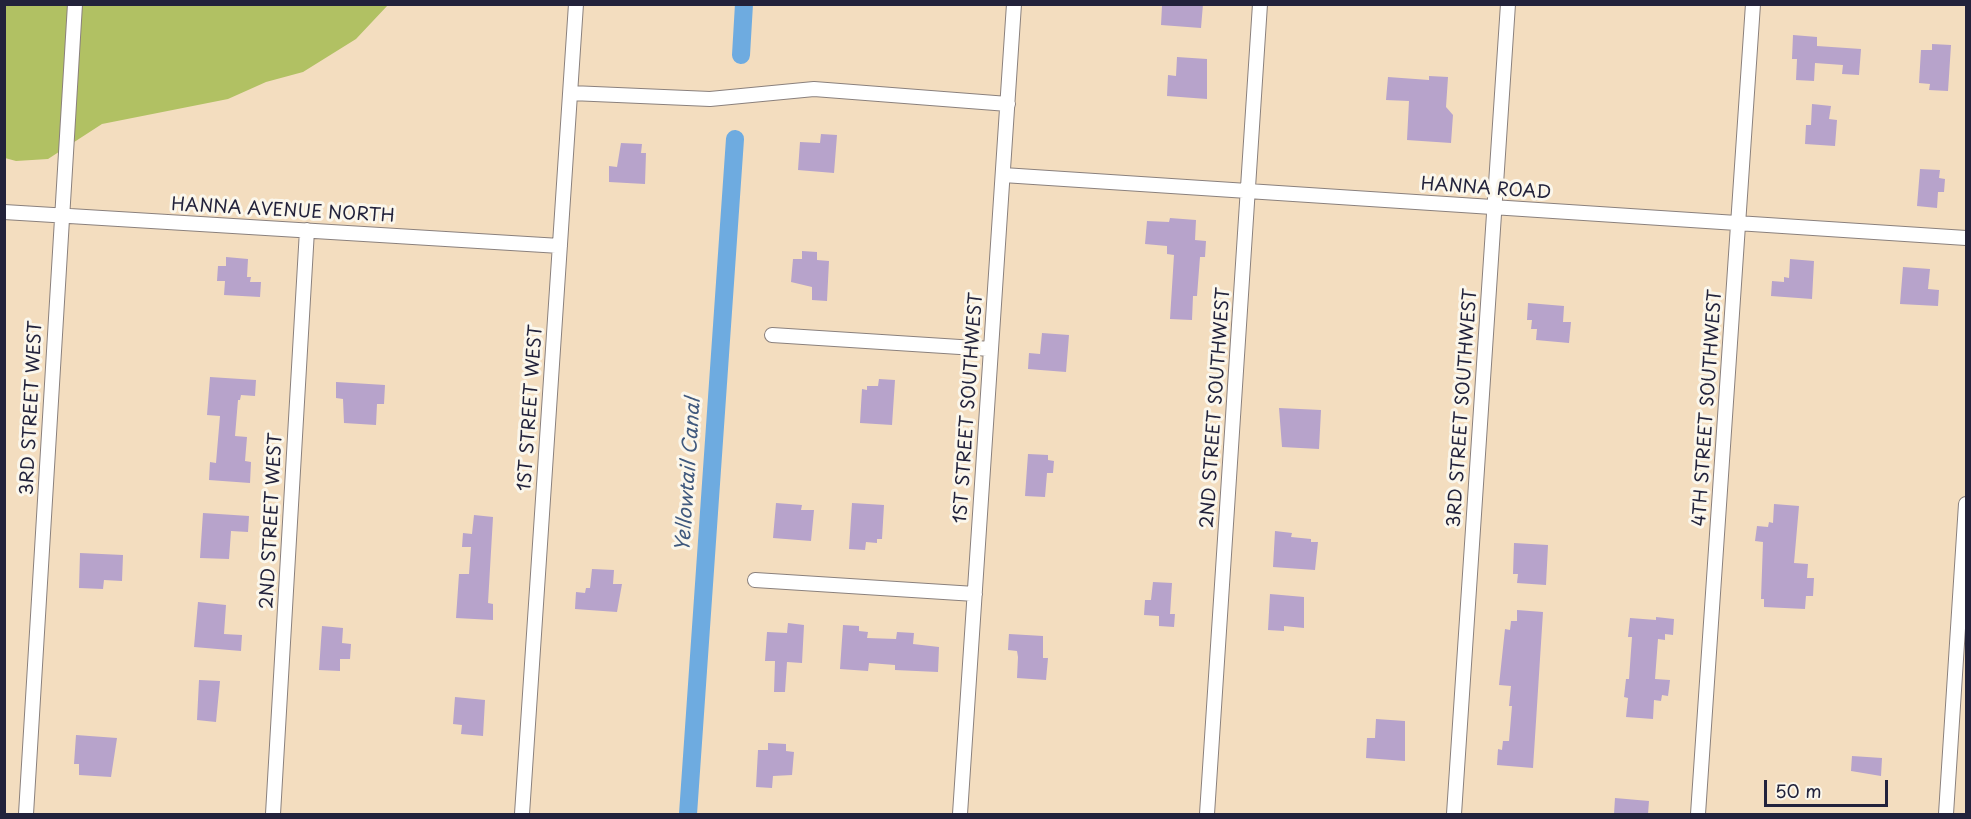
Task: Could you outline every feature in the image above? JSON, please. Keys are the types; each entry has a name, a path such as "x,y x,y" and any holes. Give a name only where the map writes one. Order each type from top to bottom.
{"street":[{"name":"3RD STREET WEST","path":"26,814 75,4"},
{"name":"1ST STREET WEST","path":"522,814 576,4"},
{"name":"1ST STREET SOUTHWEST","path":"960,814 1014,4"},
{"name":"2ND STREET SOUTHWEST","path":"1207,814 1260,4"},
{"name":"3RD STREET SOUTHWEST","path":"1454,814 1508,4"},
{"name":"4TH STREET SOUTHWEST","path":"1698,814 1753,4"},
{"path":"571,93 710,99 814,90 1008,104"},
{"name":"HANNA ROAD","path":"1003,175 1966,238"},
{"name":"HANNA AVENUE NORTH","path":"4,212 560,246"},
{"name":"2ND STREET WEST","path":"273,814 307,230"},
{"path":"772,335 991,349"},
{"path":"1946,814 1966,504"},
{"path":"755,580 975,594"}],"green space":[{"path":"4,5 388,5 356,39 303,72 266,82 228,99 102,124 48,159 16,161 5,158"}],"building":[{"path":"1203,4 1201,28 1161,25 1162,6"},
{"path":"1793,35 1817,37 1817,46 1861,49 1859,75 1842,74 1843,65 1815,63 1814,81 1796,80 1797,59 1792,59"},
{"path":"1932,44 1951,45 1948,91 1929,90 1930,84 1919,83 1921,50 1932,50"},
{"path":"1177,57 1207,59 1207,99 1167,96 1168,75 1176,76"},
{"path":"1429,76 1448,77 1446,107 1453,115 1451,143 1407,140 1409,101 1386,100 1388,77 1429,80"},
{"path":"1812,104 1831,106 1829,119 1837,120 1835,146 1805,144 1806,125 1811,125"},
{"path":"821,134 837,135 834,173 798,170 800,142 820,143"},
{"path":"621,143 642,144 641,153 646,153 645,184 609,182 609,166 617,167"},
{"path":"1920,169 1940,170 1939,178 1945,179 1944,192 1938,192 1937,208 1917,206"},
{"path":"1170,218 1196,220 1195,240 1206,241 1205,257 1200,257 1197,296 1193,296 1192,320 1170,319 1174,255 1167,254 1167,246 1145,244 1147,221 1169,222"},
{"path":"802,251 817,252 817,260 829,261 827,301 812,300 812,287 791,282 793,259 802,259"},
{"path":"226,257 248,259 247,277 251,277 250,282 261,282 260,297 224,295 225,281 217,281 218,266 226,266"},
{"path":"1790,259 1814,261 1812,299 1771,296 1772,281 1784,282 1784,277 1789,278"},
{"path":"1903,267 1930,269 1928,289 1939,290 1938,306 1900,304"},
{"path":"1528,303 1564,306 1563,322 1571,322 1569,343 1536,340 1537,329 1531,329 1532,320 1527,320"},
{"path":"1042,333 1069,335 1066,372 1028,369 1029,353 1040,354"},
{"path":"210,377 256,380 255,396 241,395 238,400 235,436 247,437 245,461 251,462 250,483 209,480 210,462 216,463 220,416 207,415"},
{"path":"879,379 895,380 892,425 860,423 862,389 867,390 867,386 878,386"},
{"path":"336,382 385,385 384,404 377,404 376,425 344,423 343,399 336,398"},
{"path":"1279,408 1321,410 1319,449 1282,447"},
{"path":"1028,454 1048,455 1048,460 1054,461 1053,473 1047,473 1045,497 1025,496"},
{"path":"776,503 802,505 801,510 814,510 811,541 773,538"},
{"path":"852,503 884,505 882,539 877,539 877,543 866,542 865,550 849,549"},
{"path":"1774,504 1799,506 1794,563 1808,564 1807,578 1814,578 1813,596 1806,596 1805,609 1764,607 1764,599 1761,599 1763,542 1755,541 1757,526 1768,527 1769,522 1773,523"},
{"path":"203,513 249,516 248,532 231,531 229,559 200,558"},
{"path":"474,515 493,517 488,603 493,604 493,620 456,618 459,574 469,574 471,547 462,547 463,533 472,534"},
{"path":"1275,531 1292,533 1291,537 1318,542 1315,570 1273,567"},
{"path":"1514,543 1548,545 1546,585 1517,583 1518,574 1513,574"},
{"path":"80,553 123,555 122,581 104,580 103,589 79,588"},
{"path":"592,569 614,570 613,584 622,584 617,612 575,609 576,592 585,593 586,588 590,588"},
{"path":"1153,582 1172,583 1170,614 1175,614 1174,627 1159,626 1159,616 1144,615 1145,600 1151,600"},
{"path":"1270,594 1304,597 1304,628 1284,626 1284,631 1268,630"},
{"path":"198,602 226,605 224,634 242,635 241,651 194,647"},
{"path":"1517,610 1543,612 1533,768 1497,765 1498,749 1502,750 1503,741 1509,741 1512,706 1509,706 1511,686 1499,685 1505,629 1510,630 1511,621 1517,621"},
{"path":"1656,617 1674,619 1673,635 1665,634 1665,640 1658,639 1655,679 1670,680 1668,696 1662,695 1661,701 1654,700 1653,719 1626,717 1628,698 1624,697 1626,679 1629,679 1632,637 1628,637 1630,618 1656,620"},
{"path":"788,623 804,625 802,663 787,662 785,692 774,692 775,661 765,661 767,632 787,633"},
{"path":"843,625 859,626 859,631 868,632 867,638 896,639 897,632 914,633 913,644 939,647 938,672 895,670 895,665 869,663 868,671 840,669"},
{"path":"322,626 343,628 342,643 351,644 350,659 340,659 340,671 319,670"},
{"path":"1009,634 1043,636 1043,658 1048,658 1046,680 1017,678 1017,651 1008,650"},
{"path":"199,680 220,681 216,722 197,720"},
{"path":"455,697 485,700 483,736 461,734 462,725 453,724"},
{"path":"1376,719 1405,721 1405,761 1366,758 1367,738 1375,738"},
{"path":"76,735 117,738 111,777 79,775 79,764 74,764"},
{"path":"768,743 786,744 786,751 794,752 792,775 773,776 772,788 756,787 758,750 768,750"},
{"path":"1852,756 1882,758 1881,776 1851,771"},
{"path":"1615,798 1649,801 1648,814 1614,814"}],"waterway":[{"name":"Yellowtail Canal","path":"741,55 744,4"},
{"name":"Yellowtail Canal","path":"688,814 735,139"}]}
